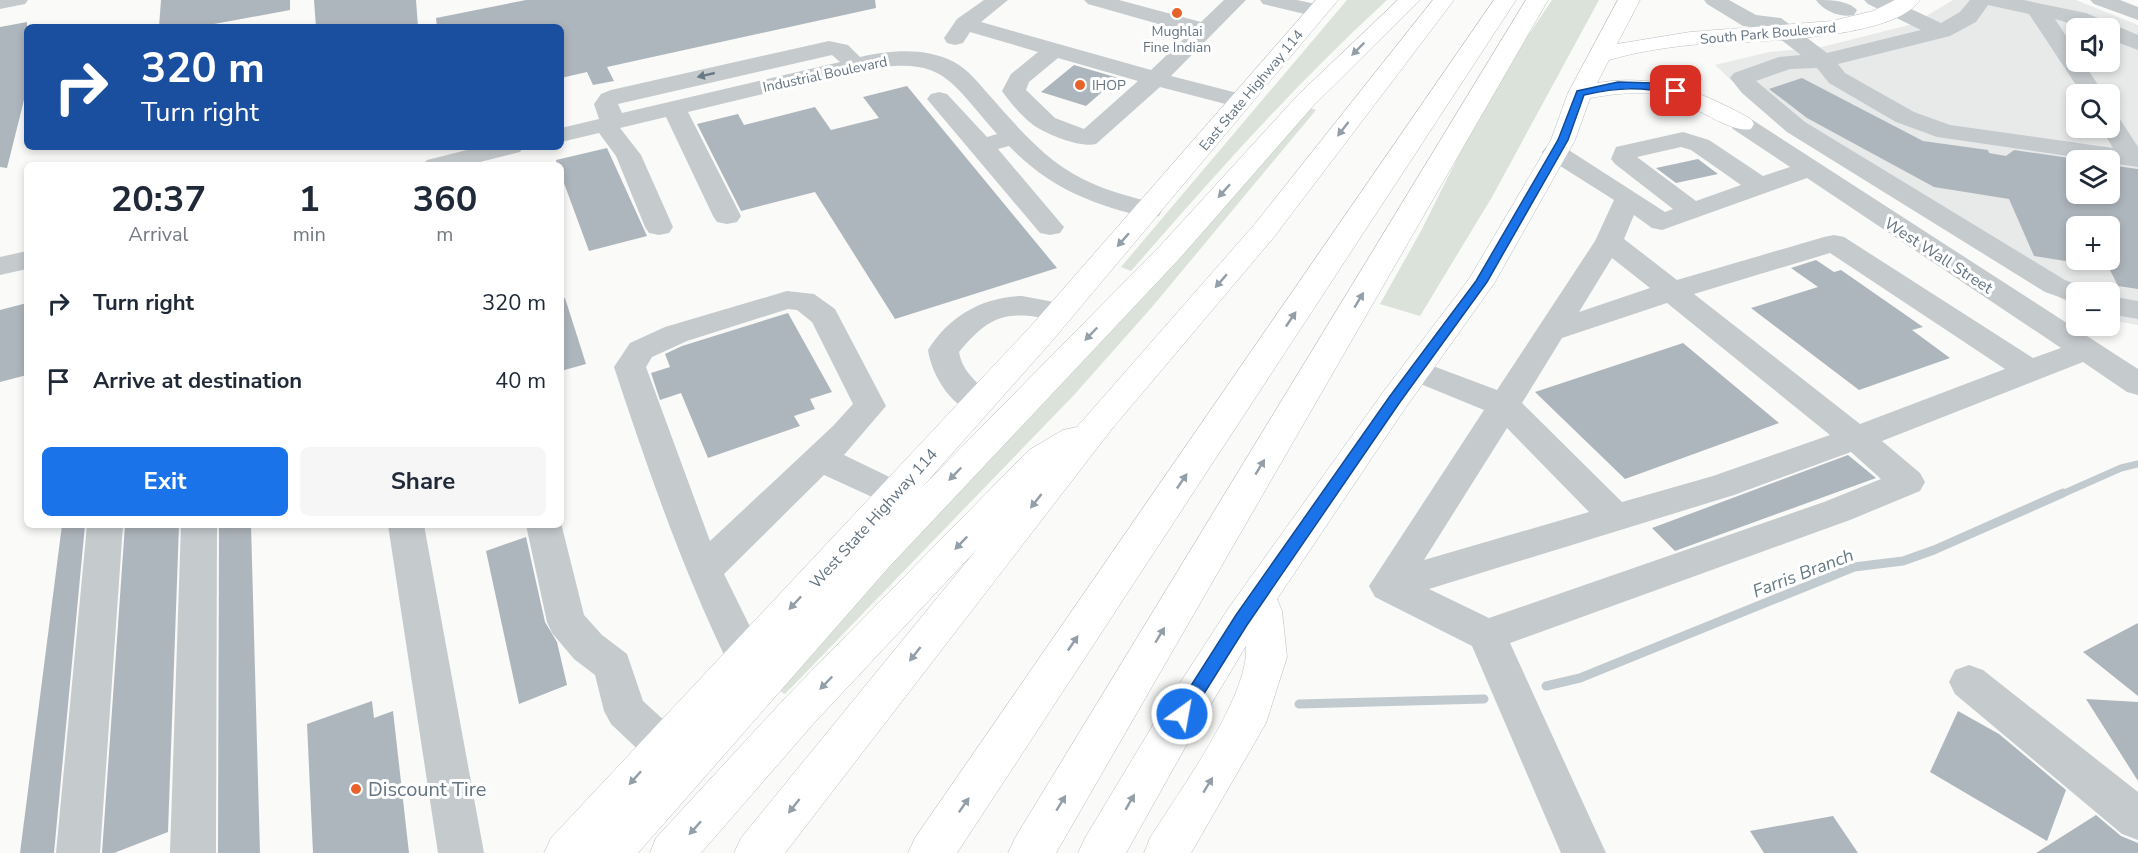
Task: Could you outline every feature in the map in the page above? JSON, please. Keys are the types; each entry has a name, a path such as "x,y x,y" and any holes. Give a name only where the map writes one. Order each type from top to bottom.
{"main road":[{"path":"609,853 876,557 1170,252 1306,100 1410,0"},
{"path":"757,853 1099,422 1264,231 1444,0"},
{"path":"931,853 1505,0"},
{"path":"1031,853 1537,0"},
{"name":"South Park Boulevard","path":"1637,11 1676,30 1696,31 1837,27 1864,7 1903,4"},
{"name":"East State Highway 114","path":"1174,180 1322,6"},
{"path":"1101,853 1171,733 1258,597 1481,282 1563,140 1580,93 1600,55 1637,11"},
{"name":"South Park Boulevard","path":"1667,57 1726,37 1780,27"},
{"path":"1667,57 1657,37 1676,30"},
{"path":"1600,55 1624,48 1667,57"},
{"path":"1667,57 1659,57 1675,80 1742,124"},
{"path":"1580,93 1618,85 1665,88 1695,97 1742,124"},
{"name":"West State Highway 114","path":"567,853 978,403 1174,180"},
{"path":"672,853 800,710 1041,459 1099,422"},
{"path":"1166,853 1245,723 1267,657 1263,611 1258,597"}],"street":[{"path":"0,3 18,0"},
{"path":"930,62 952,43 965,24 997,0"},
{"path":"1095,0 1205,30"},
{"path":"1054,50 1019,79 1014,91 1046,123 1087,139 1155,79 1236,0"},
{"path":"1270,0 1322,6"},
{"path":"1714,0 1751,21 1780,27 1823,61 1837,78 1905,117 1946,132 2135,158"},
{"path":"1826,0 1864,7"},
{"path":"1982,0 1968,17 1942,31 1823,61 1787,62 1742,78 1749,88 1796,128 2055,286 2066,290"},
{"path":"1995,0 2078,18"},
{"path":"2101,0 2138,14"},
{"path":"1903,4 1942,31"},
{"path":"2037,9 2086,84"},
{"path":"965,24 1155,79 1241,101"},
{"path":"2120,35 2138,42"},
{"path":"659,226 628,155 609,124 606,104 609,99 836,47 843,51 854,65"},
{"name":"Industrial Boulevard","path":"564,133 883,59 930,62 943,65 956,74 1014,137 1045,166 1071,184 1092,194 1149,210"},
{"path":"763,62 777,84"},
{"path":"939,99 1050,227"},
{"path":"674,108 727,216"},
{"name":"West Wall Street","path":"1742,124 2138,384"},
{"path":"982,146 1014,137"},
{"path":"2120,137 2135,158"},
{"path":"1693,211 1624,159 1625,152 1683,139 1700,145 1760,186"},
{"path":"443,158 492,150"},
{"path":"1555,152 1662,222 1808,169"},
{"path":"1388,586 1609,241 1628,198"},
{"path":"1486,635 1837,511 1908,482 1609,241"},
{"path":"1550,332 1672,291 1834,243 2030,371"},
{"path":"0,266 24,261"},
{"path":"704,570 820,458 870,406 824,316 804,301 787,300 676,334 640,350 630,367 692,544 722,615 745,657"},
{"path":"978,403 950,376 944,361 943,350 965,324 994,308 1011,305 1059,312"},
{"path":"2120,307 2138,310"},
{"path":"1388,586 1722,486 1856,438 2085,350"},
{"path":"1417,370 1504,405 1616,518"},
{"path":"820,458 894,494"},
{"path":"78,853 105,528"},
{"path":"193,853 199,528"},
{"path":"407,528 461,853"},
{"path":"545,528 566,622 588,647 613,666 625,711 663,746"},
{"path":"1388,586 1486,635 1584,853"},
{"path":"1968,682 2138,819"}],"shaded area":[{"path":"1347,0 1387,0 1287,98 1131,271 1121,267"},
{"path":"1552,0 1599,0 1492,197 1420,316 1380,304 1421,231 1477,119 1509,64"},
{"path":"1953,0 2076,0 2138,25 2138,325 2120,322 2120,282 2066,282 2066,301 2020,275 1796,127 1731,80 1715,65 1769,52 1822,47 1913,24"},
{"path":"1310,108 1316,110 1152,307 1074,395 785,694 771,686"}],"building":[{"path":"161,0 290,0 290,10 214,24 159,24"},
{"path":"314,0 416,0 418,24 316,24"},
{"path":"526,0 875,0 876,8 607,67 614,81 593,85 587,72 564,77 564,24 437,24 436,18"},
{"path":"27,22 24,24 24,100 7,168 0,167 0,27"},
{"name":"IHOP","path":"1074,65 1118,78 1086,106 1041,92"},
{"path":"1802,78 1923,141 1988,150 1989,153 2006,156 2014,150 2066,158 2066,204 2120,204 2120,167 2138,169 2138,289 2120,286 2120,282 2116,282 2110,270 2120,270 2120,216 2066,216 2066,261 2034,256 2009,199 1934,187 1807,118 1769,89"},
{"path":"907,86 1057,268 895,319 815,192 741,211 697,124 738,114 744,125 815,107 831,130 879,118 863,97"},
{"path":"607,148 647,236 589,251 564,183 564,162 556,162 556,160"},
{"path":"1698,159 1718,174 1676,183 1656,168"},
{"path":"1816,260 1834,272 1841,270 1923,327 1912,330 1950,358 1859,390 1751,308 1818,287 1791,268"},
{"path":"564,298 586,364 564,370"},
{"path":"24,304 24,376 0,382 0,310"},
{"path":"788,313 832,392 810,399 815,409 794,416 800,426 708,458 681,393 660,400 651,373 670,367 665,354 682,346"},
{"path":"1683,343 1779,423 1625,479 1535,392"},
{"path":"1848,455 1876,478 1675,551 1652,528"},
{"path":"62,528 85,528 54,853 20,853"},
{"path":"125,528 179,528 168,832 114,853 102,853"},
{"path":"219,528 251,528 260,853 218,853"},
{"path":"526,537 545,622 557,642 567,685 519,704 486,551"},
{"path":"2138,623 2138,696 2083,652"},
{"path":"2086,699 2138,702 2138,781"},
{"name":"Discount Tire","path":"372,701 374,718 393,711 409,853 313,853 307,724"},
{"path":"1958,711 1999,734 2066,790 2047,841 1930,772"},
{"path":"2096,815 2121,836 2138,843 2138,853 2036,853"},
{"path":"1833,816 1858,853 1764,853 1750,831"}],"waterway":[{"name":"Farris Branch","path":"2060,495 2121,468 2138,464"},
{"name":"Farris Branch","path":"1546,686 1580,678 1854,567 1903,561 1934,550 2063,493"},
{"name":"Farris Branch","path":"1299,704 1484,699"}],"place":[{"name":"Mughlai Fine Indian","path":"1177,13"},
{"name":"IHOP","path":"1080,85"},
{"name":"Discount Tire","path":"356,789"}],"route":[{"path":"1182,714 1242,620 1395,399 1481,282 1545,175 1563,140 1580,93 1618,85 1653,86 1676,91"}]}
